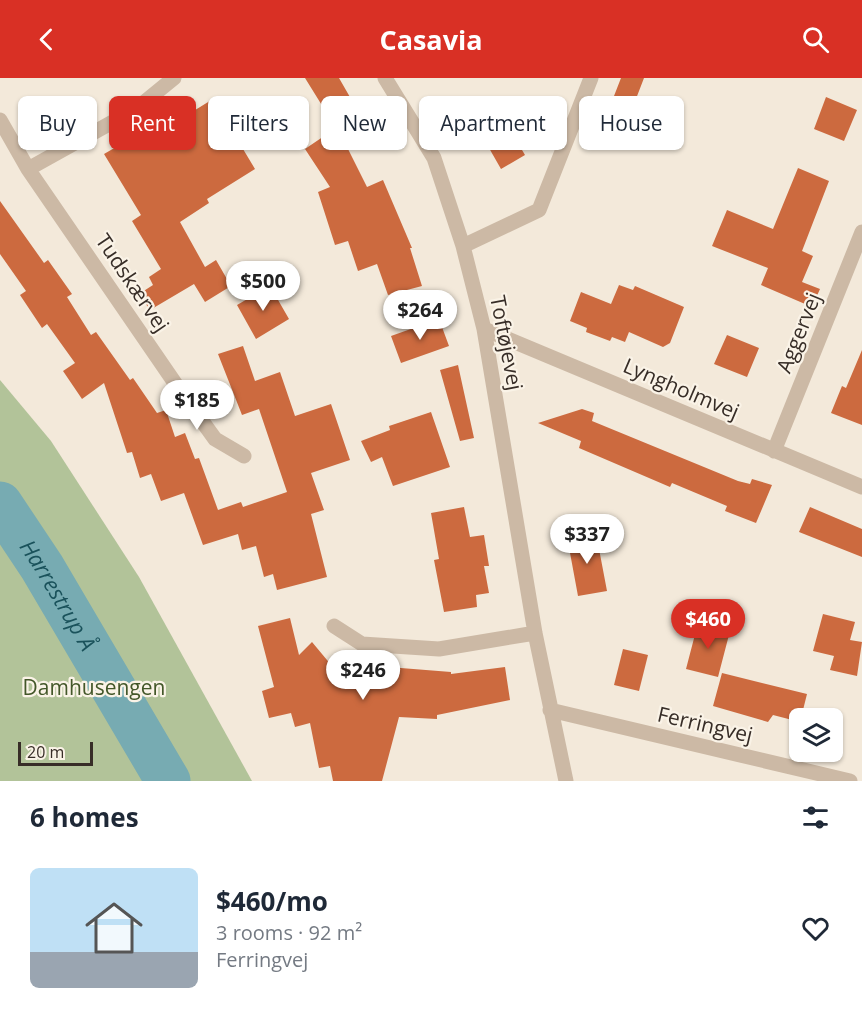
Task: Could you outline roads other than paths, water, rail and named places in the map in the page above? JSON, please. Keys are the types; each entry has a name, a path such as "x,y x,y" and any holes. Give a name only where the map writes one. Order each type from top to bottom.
{"street":[{"path":"28,169 136,108 174,78"},
{"name":"Toftøjevej","path":"385,78 434,158 464,246 484,329 535,633 566,781"},
{"path":"464,246 539,210 591,78"},
{"name":"Tudskærvej","path":"0,120 28,169 215,439 244,456"},
{"name":"Aggervej","path":"774,451 862,232"},
{"name":"Lyngholmvej","path":"484,329 862,487"},
{"path":"334,626 362,644 439,649 535,633"},
{"name":"Ferringvej","path":"550,710 850,781"}],"waterway":[{"name":"Harrestrup Å","path":"0,504 42,567 168,781"}],"park label":[{"name":"Damhusengen","path":"94,688"}]}
